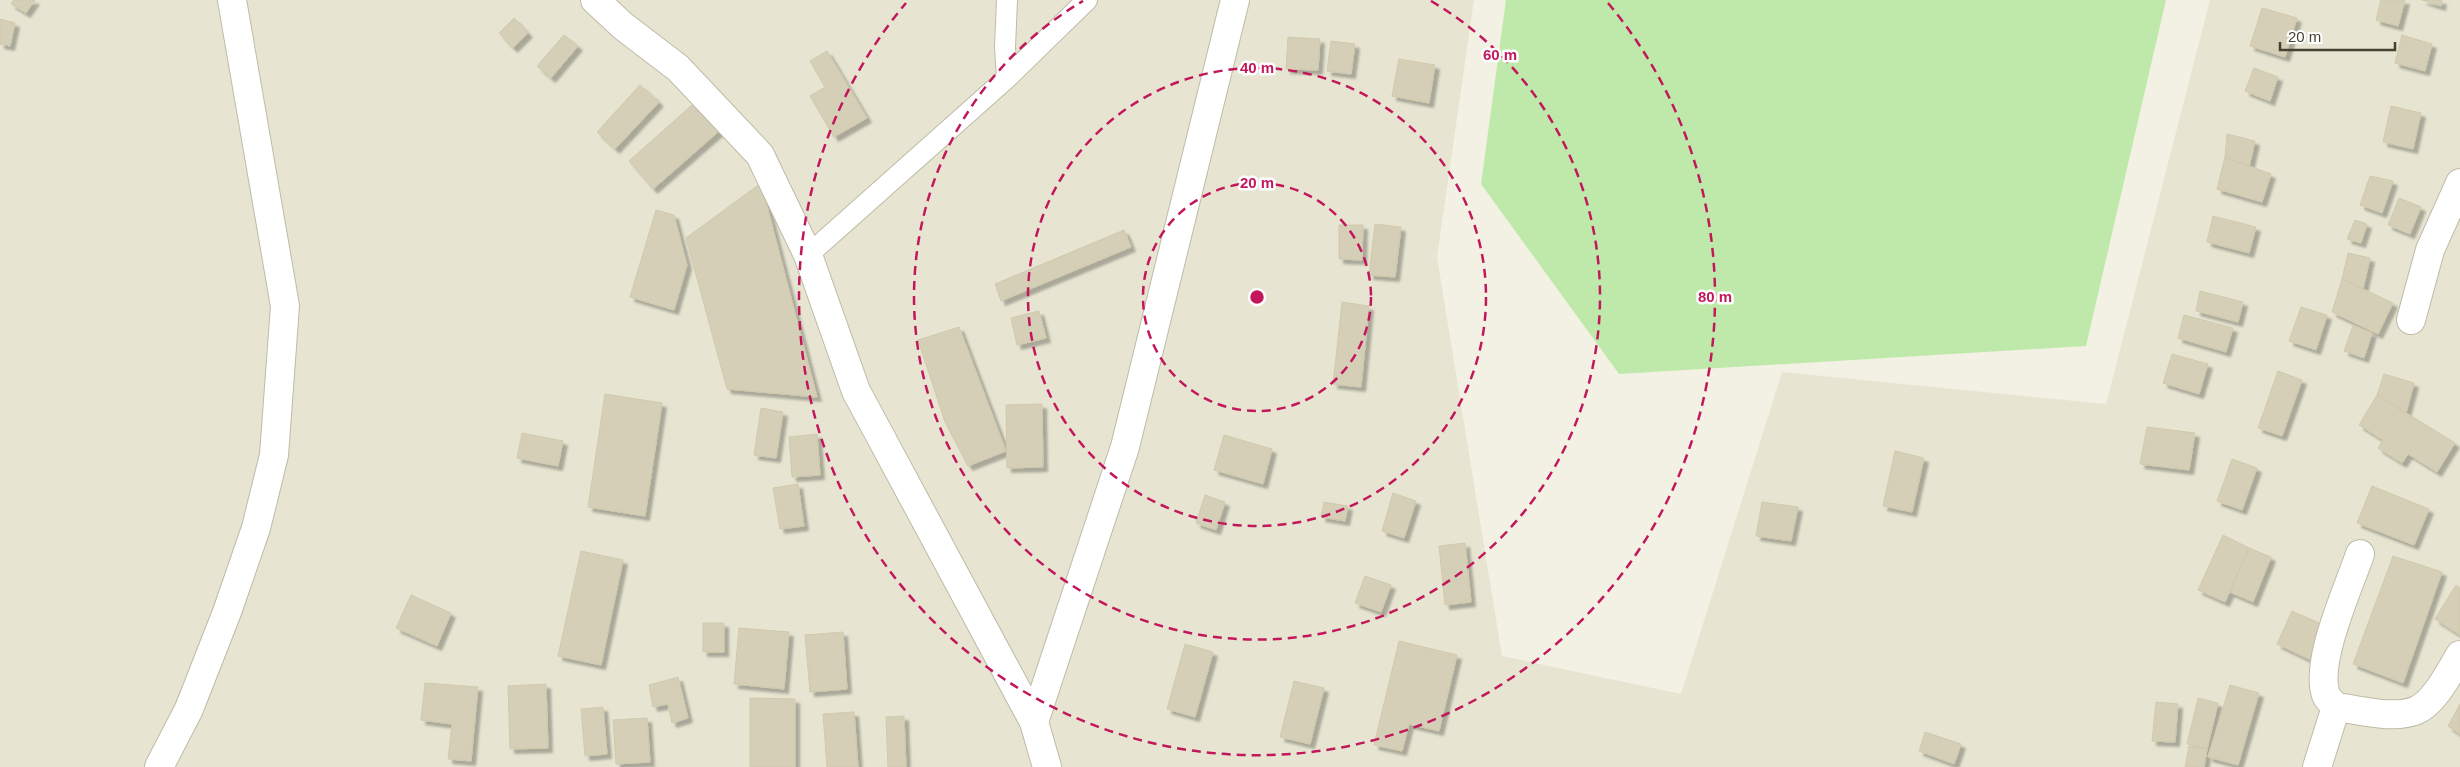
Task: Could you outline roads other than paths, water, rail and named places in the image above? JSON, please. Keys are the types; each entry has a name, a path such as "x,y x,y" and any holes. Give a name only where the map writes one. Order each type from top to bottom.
{"street":[{"path":"159,767 190,709 227,612 256,528 274,455 285,306 232,0"},
{"path":"595,0 623,26 678,68 760,155 808,255 856,391 1034,722 1047,767"},
{"path":"1034,722 1125,447 1234,0"},
{"path":"2411,320 2430,250 2460,183"},
{"path":"2360,554 2328,647 2323,671 2327,697 2336,707 2395,714 2418,710 2439,690 2460,655"},
{"path":"2317,767 2336,707"}],"lane":[{"path":"1007,0 1005,47 1007,78"},
{"path":"808,255 1007,78 1087,0"}]}
